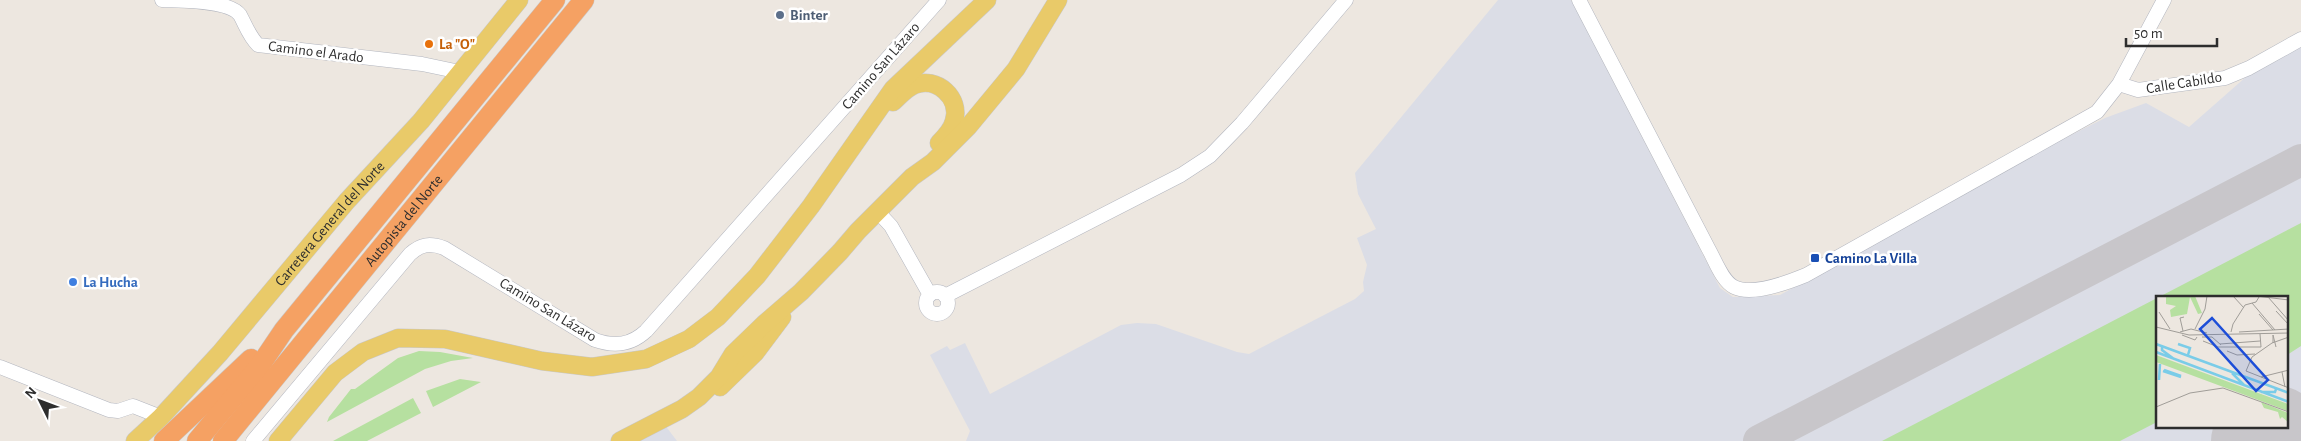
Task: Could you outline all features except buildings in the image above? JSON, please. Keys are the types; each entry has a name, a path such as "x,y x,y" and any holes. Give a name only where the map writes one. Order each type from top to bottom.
{"highway":[{"name":"Autopista del Norte","path":"197,441 259,367 284,330 555,0"},
{"name":"Autopista del Norte","path":"223,441 584,0"},
{"path":"164,441 284,330"}],"main road":[{"name":"Carretera General del Norte","path":"135,441 161,417 220,353 347,201 420,121 519,0"},
{"path":"278,441 335,373 363,352 398,338 444,338 542,361 592,367 646,359 683,343 718,317 753,281 794,229 876,114 881,103 903,78 987,0"},
{"path":"657,422 681,414 702,403 755,353 801,292 912,177 933,162 982,112 1016,69 1058,0"},
{"path":"876,114 907,89 919,84 938,86 951,97 955,108 952,126 944,138 926,156 912,177"},
{"path":"620,441 699,397 719,377 733,354 801,292"}],"street":[{"name":"Camino el Arado","path":"162,0 223,5 233,8 258,45 422,64 460,72"},
{"name":"Camino San Lázaro","path":"253,441 410,254 422,245 435,245 444,248 595,340 619,344 634,341 646,331 739,228 939,0"},
{"path":"945,296 1181,175 1210,156 1242,123 1346,0"},
{"path":"1579,0 1708,248 1727,281 1735,288 1776,287 1806,275 2097,112 2120,84 2164,0"},
{"name":"Calle Cabildo","path":"2120,84 2138,90 2225,78 2250,68 2301,39"},
{"path":"877,212 891,226 930,295"},
{"path":"936,292 945,296 948,301 947,308 942,313 930,312 926,306 926,300 930,295 936,292"},
{"path":"0,367 109,410 118,412 133,406 161,417"}],"shaded area":[{"path":"1498,0 1571,0 1720,288 1733,297 1780,295 2043,149 2105,118 2146,103 2189,127 2247,76 2301,45 2301,441 966,441 970,431 930,355 947,346 950,350 965,343 990,394 1121,325 1137,323 1156,324 1237,352 1249,354 1355,299 1364,291 1363,282 1367,265 1357,238 1376,229 1358,194 1355,173"},
{"path":"658,416 677,441 609,441"}],"green space":[{"path":"2301,223 2301,346 2288,354 2288,296 2161,296"},
{"path":"2156,299 2156,423 2120,441 1882,441"},
{"path":"419,351 440,352 473,358 451,361 425,369 327,422 351,389 355,389 398,358"},
{"path":"460,379 481,382 433,407 426,391"},
{"path":"413,398 421,413 367,441 333,441"}],"taxiway":[{"path":"1759,441 2301,160"}],"runway":[{"path":"2252,441 2276,428"}],"place":[{"name":"Binter","path":"780,15"},
{"name":"La \"O\"","path":"429,44"},
{"name":"Camino La Villa","path":"1815,258"},
{"name":"La Hucha","path":"73,282"}]}
